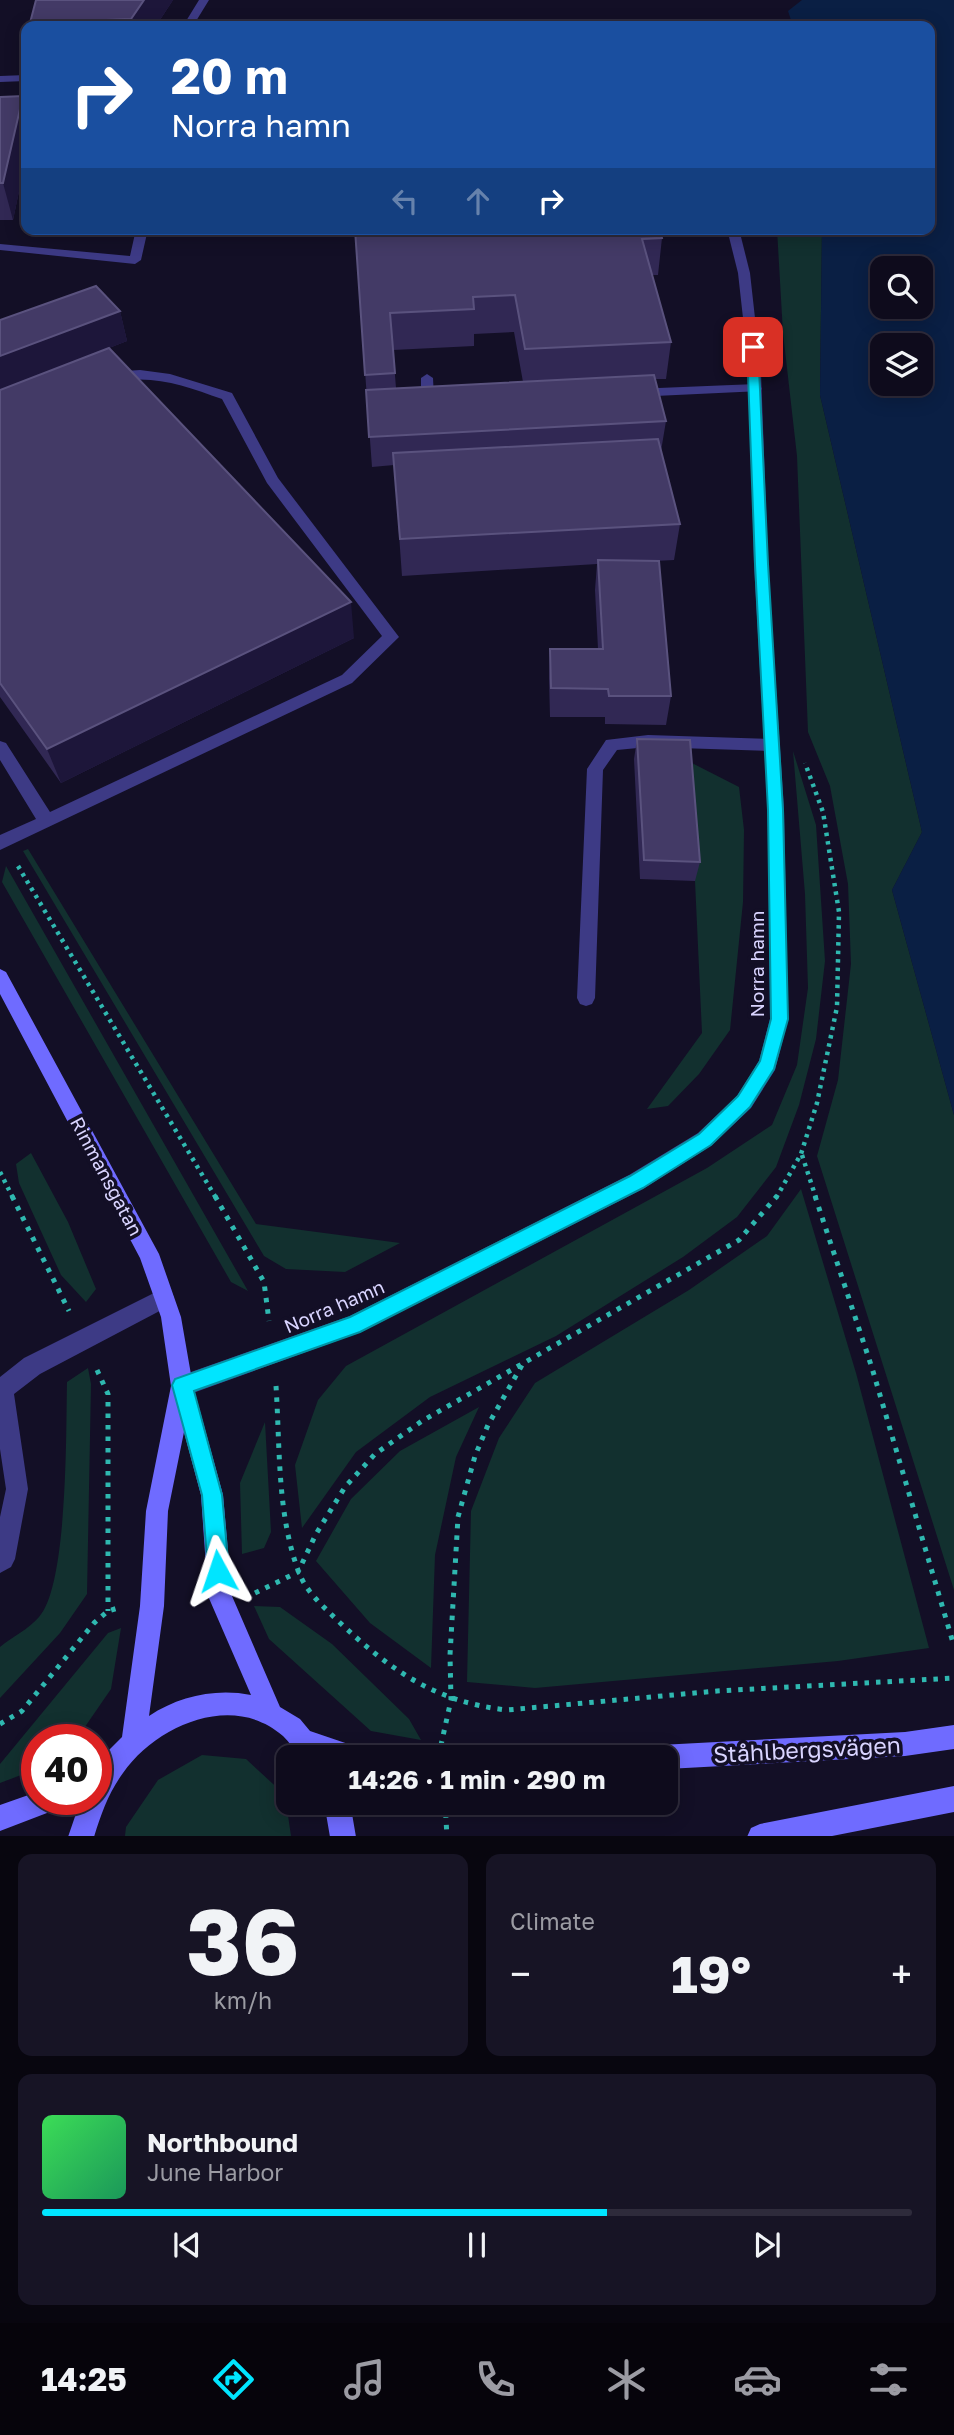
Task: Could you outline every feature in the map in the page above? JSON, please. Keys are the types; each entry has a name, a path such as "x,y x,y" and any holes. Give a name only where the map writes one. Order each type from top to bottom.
{"street":[{"path":"191,21 204,0"},
{"path":"0,79 21,79"},
{"path":"0,247 135,260 141,235"},
{"name":"Norra hamn","path":"182,1385 354,1325 636,1182 705,1139 744,1101 768,1063 779,1019 772,745 761,564 756,388 744,273 734,235"},
{"path":"2,842 347,679 391,637 272,480 227,396 171,378 125,374 101,383"},
{"path":"427,378 428,403 451,403"},
{"path":"618,394 756,388"},
{"path":"586,998 595,769 612,744 648,741 772,745"},
{"path":"0,747 47,822"},
{"name":"Rinmansgatan","path":"0,977 149,1254 171,1317 182,1385 212,1495 220,1596 270,1712"},
{"path":"0,1561 3,1559 17,1489 1,1390 32,1366 164,1298"},
{"name":"Rinmansgatan","path":"134,1740 152,1606 157,1511 182,1385"},
{"path":"112,1769 134,1740 150,1727 181,1710 226,1702 270,1712 307,1745"},
{"name":"Ståhlbergsvägen","path":"678,1756 905,1744 954,1737"},
{"path":"760,1836 954,1799"},
{"path":"0,1818 21,1810"},
{"path":"81,1836 88,1815"},
{"path":"339,1815 343,1836"}],"path":[{"path":"2,842 264,1282 288,1524 299,1572 317,1600 369,1652 429,1690 483,1709 507,1710 717,1691 954,1678"},
{"path":"801,1154 872,1368 954,1646"},
{"path":"0,1172 108,1394 108,1611 94,1623 22,1711 0,1724"},
{"path":"220,1596 256,1592 299,1572 316,1534 345,1487 375,1454 422,1421 523,1364 488,1425 475,1456 458,1517 450,1655 452,1700 441,1745"},
{"path":"446,1815 447,1836"}],"green space":[{"path":"777,235 822,235 820,395 922,832 892,890 954,1115 954,1590 817,1156 838,1080 851,964 848,884 830,786 808,732 797,456 783,333"},
{"path":"793,751 816,825 825,961 816,1039 799,1105 776,1167 737,1217 683,1257 556,1336 430,1397 356,1452 302,1528 295,1465 318,1400 346,1366 707,1168 772,1125 797,1065 808,988 805,894"},
{"path":"686,760 739,787 744,830 743,902 730,1030 699,1074 668,1106 647,1109 702,1033"},
{"path":"28,849 256,1224 400,1243 345,1272 286,1269 264,1256 23,851"},
{"path":"6,866 248,1291 231,1282 2,882"},
{"path":"31,1153 68,1222 96,1289 86,1302 61,1275 19,1183 16,1164"},
{"path":"801,1189 856,1373 929,1648 838,1661 535,1688 467,1682 471,1511 499,1438 535,1383 689,1290 767,1236"},
{"path":"88,1368 91,1384 87,1594 60,1633 0,1698 0,1647 39,1617 48,1600 55,1574 64,1506 67,1382"},
{"path":"479,1407 456,1457 435,1555 431,1668 370,1623 316,1561 351,1499 400,1451"},
{"path":"265,1422 271,1532 264,1548 242,1554 240,1483"},
{"path":"254,1606 280,1607 332,1644 409,1719 421,1740 371,1731 269,1639"},
{"path":"121,1628 111,1689 87,1724 33,1724 108,1633"},
{"path":"21,1739 21,1775 0,1783 0,1764"},
{"path":"202,1755 246,1759 276,1787 276,1815 288,1815 291,1836 125,1836 126,1827 158,1780"}],"water":[{"path":"802,0 954,0 954,1115 892,890 922,832 820,395 822,235 935,235 935,21 791,21 788,11"}],"building":[{"path":"36,0 144,0 131,19 31,21"},
{"path":"21,96 3,183 0,183 0,97"},
{"path":"355,235 661,235 662,238 642,239 671,342 525,349 515,295 473,297 474,309 390,313 395,373 365,375"},
{"path":"96,286 120,311 0,356 0,320"},
{"path":"109,348 351,602 47,749 0,683 0,390"},
{"path":"654,375 666,421 369,437 366,390"},
{"path":"658,439 680,524 400,539 393,453"},
{"path":"598,560 659,561 671,696 609,696 608,689 551,688 550,649 603,649"},
{"path":"637,739 690,740 700,862 644,860"}],"route":[{"path":"218,1571 212,1495 182,1385 354,1325 636,1182 705,1139 744,1101 768,1063 779,1019 776,810 761,564 753,347"}]}
